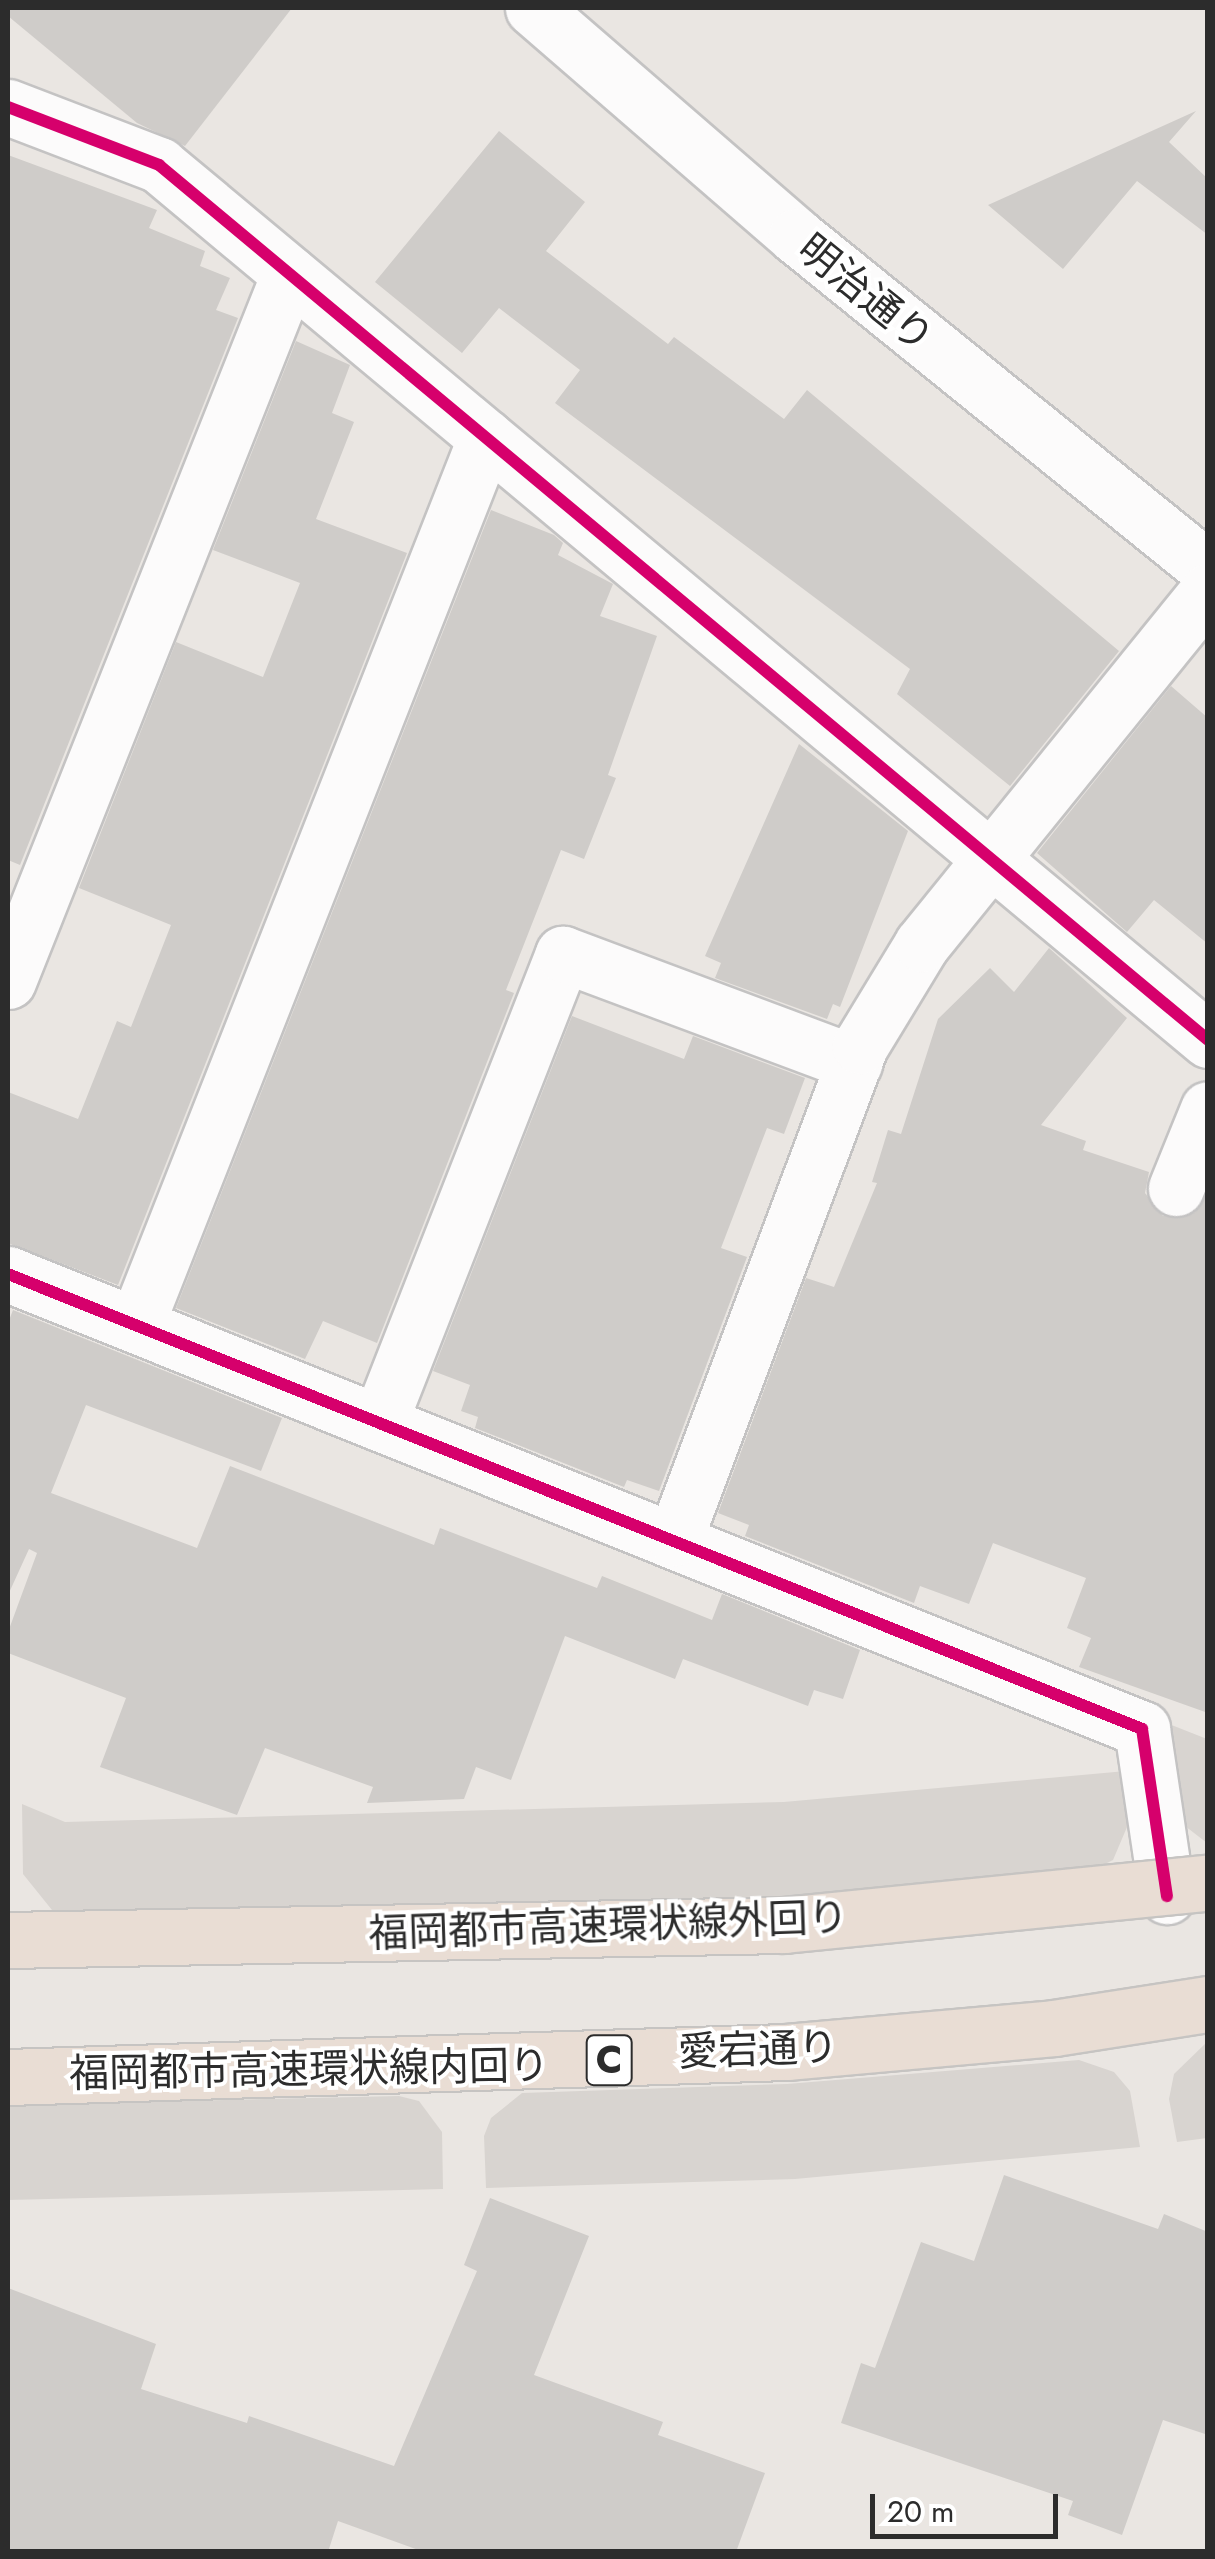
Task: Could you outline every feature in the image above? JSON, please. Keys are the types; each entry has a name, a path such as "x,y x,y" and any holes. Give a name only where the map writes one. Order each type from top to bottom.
{"highway":[{"name":"福岡都市高速環状線外回り","path":"8,1940 784,1924 1194,1890"},
{"name":"福岡都市高速環状線内回り","path":"8,2076 786,2052 1054,2028 1208,2008"}],"street":[{"name":"明治通り","path":"532,8 796,236 1208,570"},
{"path":"8,107 159,165 1208,1040"},
{"path":"8,981 289,274"},
{"path":"136,1325 486,437"},
{"path":"675,1538 854,1063 922,944 1208,591"},
{"path":"379,1424 563,954 854,1063"},
{"path":"1176,1188 1208,1108"},
{"path":"8,1274 675,1538 1142,1730 1194,1890 818,1929 8,1950"},
{"name":"愛宕通り","path":"8,2066 818,2050 1208,2008"}],"shaded area":[{"path":"1169,1724 1207,1739 1207,1843 1185,1826"},
{"path":"1126,1771 1133,1813 1113,1860 1097,1868 945,1885 781,1896 70,1914 52,1910 23,1874 22,1804 65,1822 784,1802"},
{"path":"1207,2042 1207,2138 1177,2142 1169,2099 1174,2074"},
{"path":"1079,2060 1114,2072 1130,2091 1140,2147 795,2179 486,2188 484,2136 491,2118 522,2093 787,2084"},
{"path":"399,2096 419,2101 442,2132 443,2189 8,2200 8,2105"}],"building":[{"path":"8,8 292,8 185,146 137,123 8,16"},
{"path":"1196,111 1169,142 1208,179 1208,235 1137,181 1063,269 988,205"},
{"path":"499,131 585,202 546,251 668,344 674,337 784,419 807,390 1119,651 1010,786 897,694 910,669 555,403 580,370 499,308 462,353 375,282"},
{"path":"8,155 157,210 149,228 205,251 200,266 230,278 216,310 238,318 20,865 8,860"},
{"path":"296,341 350,365 332,413 354,422 316,519 407,553 118,1285 8,1243 8,1092 78,1119 117,1021 131,1027 171,925 79,888 176,642 263,677 300,583 213,550"},
{"path":"491,510 554,535 563,543 558,555 613,584 600,616 657,636 608,775 616,778 584,859 561,850 506,990 514,993 377,1343 323,1321 305,1359 176,1308"},
{"path":"1171,686 1208,718 1208,944 1154,900 1127,932 1037,853"},
{"path":"799,744 908,831 840,1007 833,1004 827,1019 715,978 721,963 705,956"},
{"path":"1049,948 1127,1018 1041,1125 1086,1141 1083,1150 1149,1172 1145,1193 1163,1216 1194,1213 1208,1193 1208,1713 1079,1667 1091,1638 1067,1628 1086,1578 993,1543 969,1604 920,1586 914,1603 745,1536 749,1525 718,1513 806,1278 834,1287 877,1183 872,1182 888,1130 901,1134 938,1019 990,968 1014,992"},
{"path":"572,1016 684,1059 693,1036 805,1078 784,1134 767,1128 721,1248 747,1257 659,1491 627,1480 624,1487 475,1428 478,1417 461,1411 470,1385 433,1371"},
{"path":"13,1310 282,1418 261,1471 86,1405 51,1493 197,1548 230,1466 434,1545 440,1528 597,1588 602,1576 712,1620 722,1594 860,1650 843,1699 814,1690 808,1706 683,1659 675,1679 565,1636 511,1780 476,1767 464,1799 367,1803 373,1787 265,1748 237,1815 100,1767 126,1698 8,1653 8,1632 37,1553 29,1549 8,1595 8,1323"},
{"path":"1004,2175 1158,2229 1164,2214 1208,2232 1208,2435 1163,2420 1122,2535 1068,2515 1073,2501 841,2423 861,2363 875,2368 921,2242 974,2261"},
{"path":"490,2198 589,2236 534,2375 663,2422 658,2435 765,2473 736,2552 424,2552 338,2521 328,2552 8,2552 8,2288 156,2344 141,2389 247,2423 249,2416 394,2466 477,2271 464,2265"}],"cycle path":[{"path":"8,107 159,165 1208,1040"},
{"path":"8,1274 1142,1729 1167,1896"}]}
